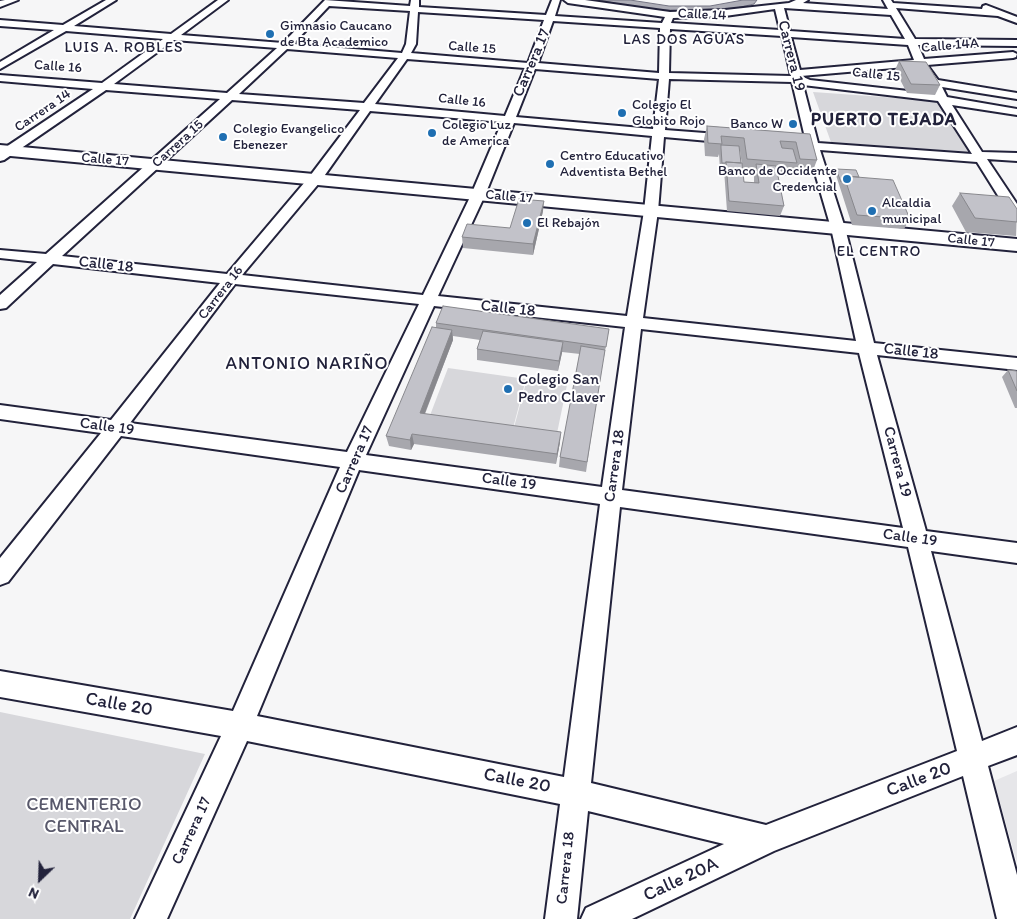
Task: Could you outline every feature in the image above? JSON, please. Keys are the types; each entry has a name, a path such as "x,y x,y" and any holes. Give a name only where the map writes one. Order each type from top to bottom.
{"main road":[{"name":"Calle 17","path":"3,153 154,164 1017,245"}],"street":[{"path":"0,4 14,0"},
{"path":"0,66 112,0"},
{"path":"205,0 225,1"},
{"path":"470,13 473,0"},
{"path":"568,0 670,15 725,13 790,5 890,5 999,13 1017,31"},
{"path":"790,5 804,0"},
{"path":"964,0 1017,20"},
{"name":"Carrera 14","path":"3,153 104,86 172,36 225,1"},
{"name":"Calle 14","path":"328,2 415,4 470,13 554,9 665,26 912,42 1017,43"},
{"name":"Carrera 15","path":"0,304 285,46 328,2"},
{"name":"Carrera 16","path":"0,575 231,279 316,180 411,44 415,4"},
{"path":"890,5 912,42 920,63 935,83 942,99 978,157 1017,215"},
{"name":"Carrera 19","path":"779,6 784,34 813,146 838,228 866,347 917,539 971,760 1013,919"},
{"name":"Carrera 17","path":"151,919 240,726 353,461 478,194 554,9"},
{"name":"Carrera 18","path":"560,919 611,496 651,211 664,77 665,26 670,15"},
{"name":"Calle 15","path":"0,23 664,77 796,76 809,83 942,99 1017,112"},
{"name":"Calle 14A","path":"796,76 1017,54"},
{"name":"Calle 16","path":"0,78 746,140"},
{"path":"935,83 1017,96"},
{"path":"775,143 978,157 1017,157"},
{"name":"Calle 18","path":"0,254 1017,364"},
{"name":"Calle 19","path":"0,412 1017,553"},
{"name":"Calle 20","path":"0,684 240,726 574,793 766,840 1017,741"},
{"name":"Calle 20A","path":"597,919 766,840"}],"shaded area":[{"path":"600,0 630,0 669,6 710,6 743,0 757,0 754,4 732,9 692,11 643,9"},
{"path":"1017,771 1017,863 994,781"}],"green space":[{"path":"813,92 940,101 975,156 832,145"},
{"path":"448,368 526,379 512,432 429,418"},
{"path":"527,379 567,385 556,438 513,431"},
{"name":"CEMENTERIO CENTRAL","path":"0,712 205,754 130,919 0,919"}],"building":[{"path":"899,61 926,62 940,85 911,84"},
{"path":"707,126 810,134 817,160 800,159 796,142 780,141 782,148 793,149 797,163 747,159 744,138 721,136 722,144 708,143"},
{"path":"721,145 739,146 741,163 722,163"},
{"path":"726,162 742,163 744,182 759,183 756,164 776,166 784,206 729,201"},
{"path":"836,169 856,170 859,177 844,176 841,182"},
{"path":"844,176 893,180 910,219 857,215"},
{"path":"960,193 1009,197 1017,209 1017,222 975,218"},
{"path":"519,199 544,201 533,244 462,237 467,224 510,228"},
{"path":"443,306 609,329 606,347 436,323"},
{"path":"432,327 452,330 420,413 561,432 557,454 412,434 410,440 386,436"},
{"path":"483,331 563,342 559,361 477,349"},
{"path":"581,346 605,350 587,462 560,457"},
{"path":"1008,370 1017,371 1017,391"}],"place":[{"name":"Gimnasio Caucano de Bta Academico","path":"270,34"},
{"name":"Colegio El Globito Rojo","path":"622,113"},
{"name":"Banco W","path":"793,124"},
{"name":"Colegio Luz de America","path":"432,133"},
{"name":"Colegio Evangelico Ebenezer","path":"223,137"},
{"name":"Centro Educativo Adventista Bethel","path":"550,164"},
{"name":"Banco de Occidente Credencial","path":"847,179"},
{"name":"Alcaldia municipal","path":"872,211"},
{"name":"El Rebajón","path":"527,223"},
{"name":"Colegio San Pedro Claver","path":"508,389"}],"district":[{"name":"LAS DOS AGUAS","path":"684,40"},
{"name":"LUIS A. ROBLES","path":"124,48"},
{"name":"PUERTO TEJADA","path":"884,120"},
{"name":"EL CENTRO","path":"879,252"},
{"name":"ANTONIO NARIÑO","path":"307,364"}]}
